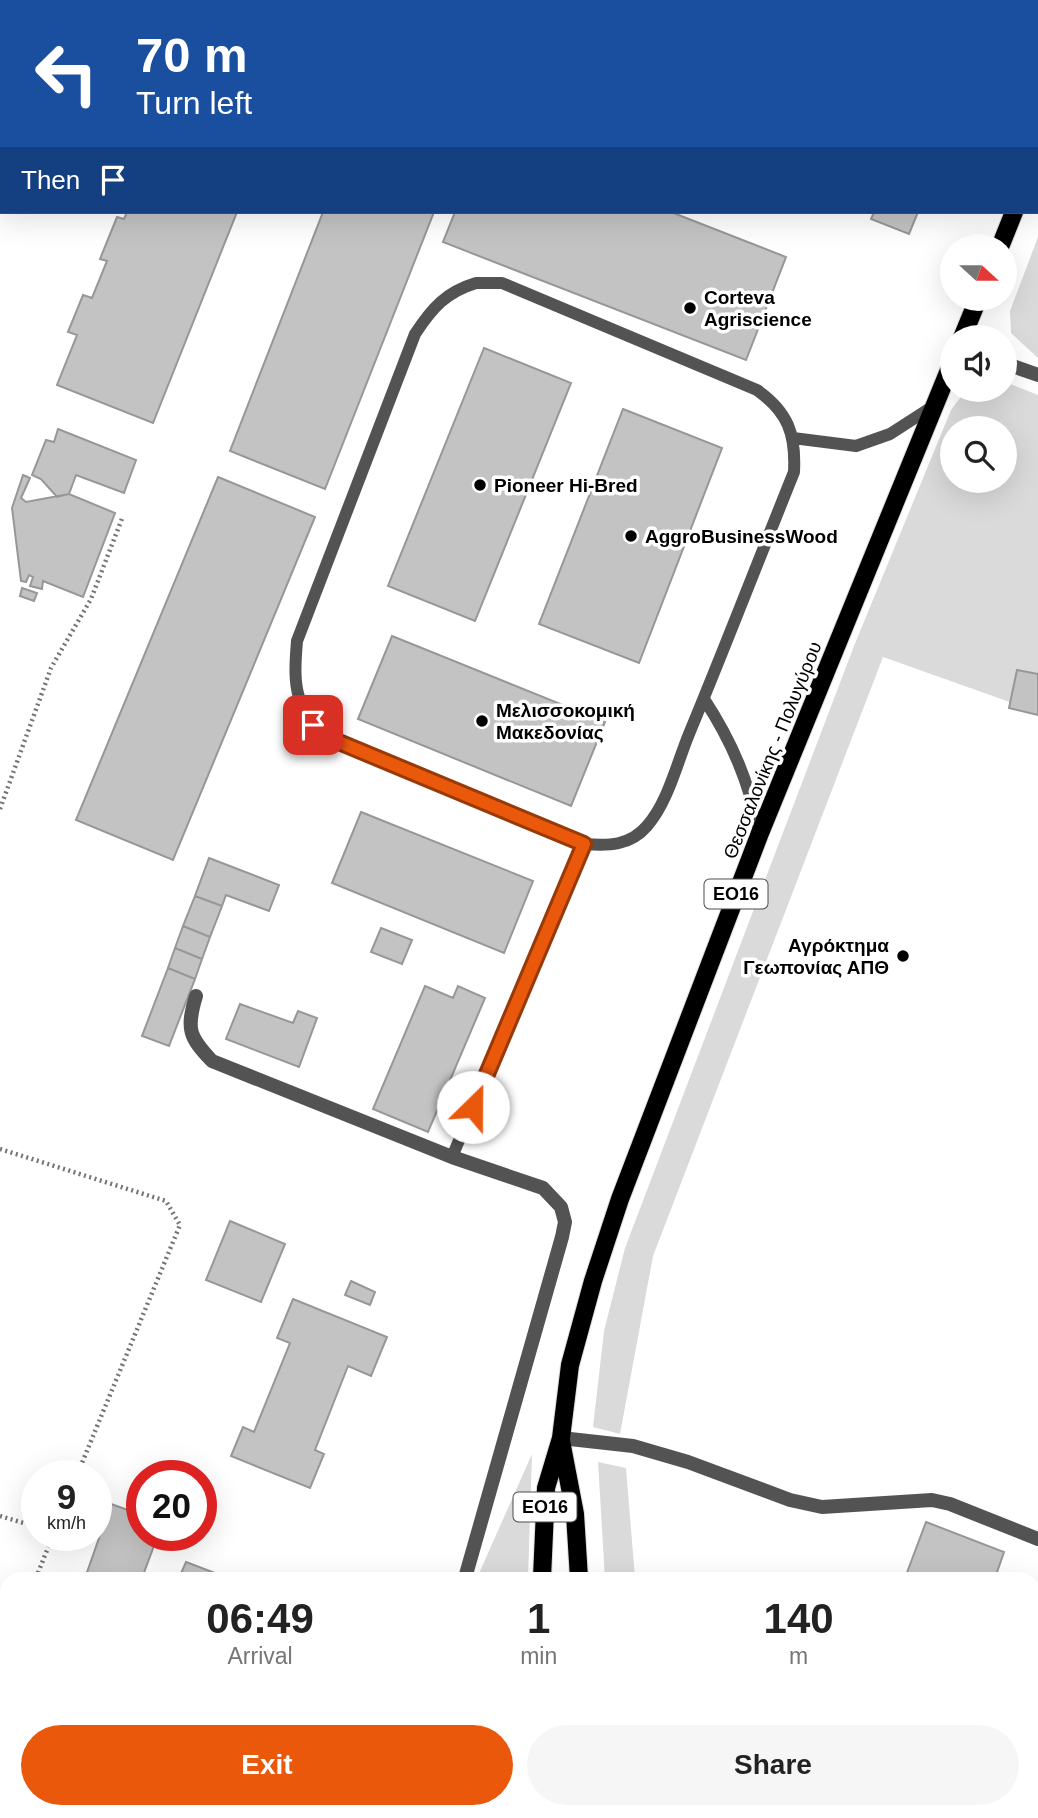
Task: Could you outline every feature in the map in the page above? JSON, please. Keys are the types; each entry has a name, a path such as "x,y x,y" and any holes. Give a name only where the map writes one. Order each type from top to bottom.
{"main road":[{"path":"1005,234 1013,214"},
{"name":"Θεσσαλονίκης - Πολυγύρου","path":"542,1572 546,1488 561,1438 570,1365 593,1281 629,1174 760,833 940,393"},
{"name":"Θεσσαλονίκης - Πολυγύρου","path":"561,1438 575,1514 579,1572"}],"street":[{"path":"1017,368 1038,375"},
{"path":"196,996 190,1017 193,1041 212,1061 452,1157 543,1188 561,1207 565,1222 467,1572"},
{"path":"561,1438 633,1446 688,1462 790,1500 822,1507 932,1500 950,1504 1038,1539"}],"lane":[{"path":"476,283 502,284 757,390 776,404 793,438 794,472 704,699 660,804 647,826 630,841 607,846 584,844 334,740 313,725 299,703 294,674 297,641 415,334 432,308 454,290 476,283"},
{"path":"793,438 856,446 890,434 935,405"},
{"path":"704,699 730,738 751,793 760,833"},
{"path":"452,1157 584,844"}],"path":[{"path":"0,809 51,668 91,599 123,516"},
{"path":"0,1149 166,1201 180,1225 83,1460"},
{"path":"0,1516 21,1522"},
{"path":"38,1572 47,1551"}],"shaded area":[{"path":"1038,237 1038,358 1017,339 1017,325 1011,325 1010,312 1017,312 1017,292"},
{"path":"1017,387 1038,395 1038,712 883,657 653,1256 620,1434 593,1427 604,1331 625,1248 854,646 940,437 940,493 1017,493 1017,416 949,416 957,402 1017,402"},
{"path":"532,1454 528,1572 480,1572"},
{"path":"598,1462 626,1468 635,1572 605,1572"}],"building":[{"path":"126,214 236,214 153,423 57,385 77,335 68,332 83,295 92,298 107,261 100,259 117,217 124,219"},
{"path":"322,214 433,214 325,489 230,451"},
{"name":"Corteva Agriscience","path":"454,214 676,214 786,257 746,360 443,242"},
{"path":"873,214 917,214 909,234 871,219"},
{"name":"Pioneer Hi-Bred","path":"484,348 571,383 475,621 388,586"},
{"name":"AggroBusinessWood","path":"623,409 722,448 639,663 539,624"},
{"path":"58,429 136,460 124,493 76,475 69,494 57,497 41,479 32,475 46,440 54,442"},
{"path":"23,475 30,478 21,498 26,502 69,494 115,513 83,597 43,581 42,589 30,586 33,577 29,575 26,582 21,581 12,508"},
{"path":"218,477 315,517 173,860 76,820"},
{"path":"22,588 37,593 34,601 20,596"},
{"name":"Μελισσοκομική Μακεδονίας","path":"392,636 605,722 571,806 358,719"},
{"path":"1017,670 1038,674 1038,715 1009,708"},
{"path":"361,812 533,881 504,953 332,883"},
{"path":"209,858 279,885 269,911 226,895 222,906 195,896"},
{"path":"195,896 222,906 210,937 183,926"},
{"path":"183,926 210,937 202,959 175,948"},
{"path":"381,928 412,940 402,964 371,952"},
{"path":"175,948 202,959 195,979 168,968"},
{"path":"168,968 195,979 169,1046 142,1036"},
{"path":"425,986 453,998 458,986 485,998 428,1132 373,1109"},
{"path":"240,1004 293,1023 298,1011 317,1018 299,1067 226,1039"},
{"path":"230,1221 285,1244 261,1302 206,1280"},
{"path":"351,1281 375,1292 370,1305 345,1295"},
{"path":"293,1299 387,1337 371,1376 348,1366 315,1450 324,1454 310,1488 231,1456 243,1427 254,1432 290,1343 277,1338"},
{"path":"112,1504 126,1509 126,1551 152,1551 144,1572 87,1572 94,1551 112,1551"},
{"path":"926,1522 1004,1552 997,1572 907,1572"},
{"path":"186,1562 212,1572 182,1572"}],"place":[{"name":"Corteva Agriscience","path":"690,308"},
{"name":"Pioneer Hi-Bred","path":"480,485"},
{"name":"AggroBusinessWood","path":"631,536"},
{"name":"Μελισσοκομική Μακεδονίας","path":"482,721"},
{"name":"Αγρόκτημα Γεωπονίας ΑΠΘ","path":"903,956"}],"route":[{"path":"313,725 334,740 584,844 473,1107"}]}
